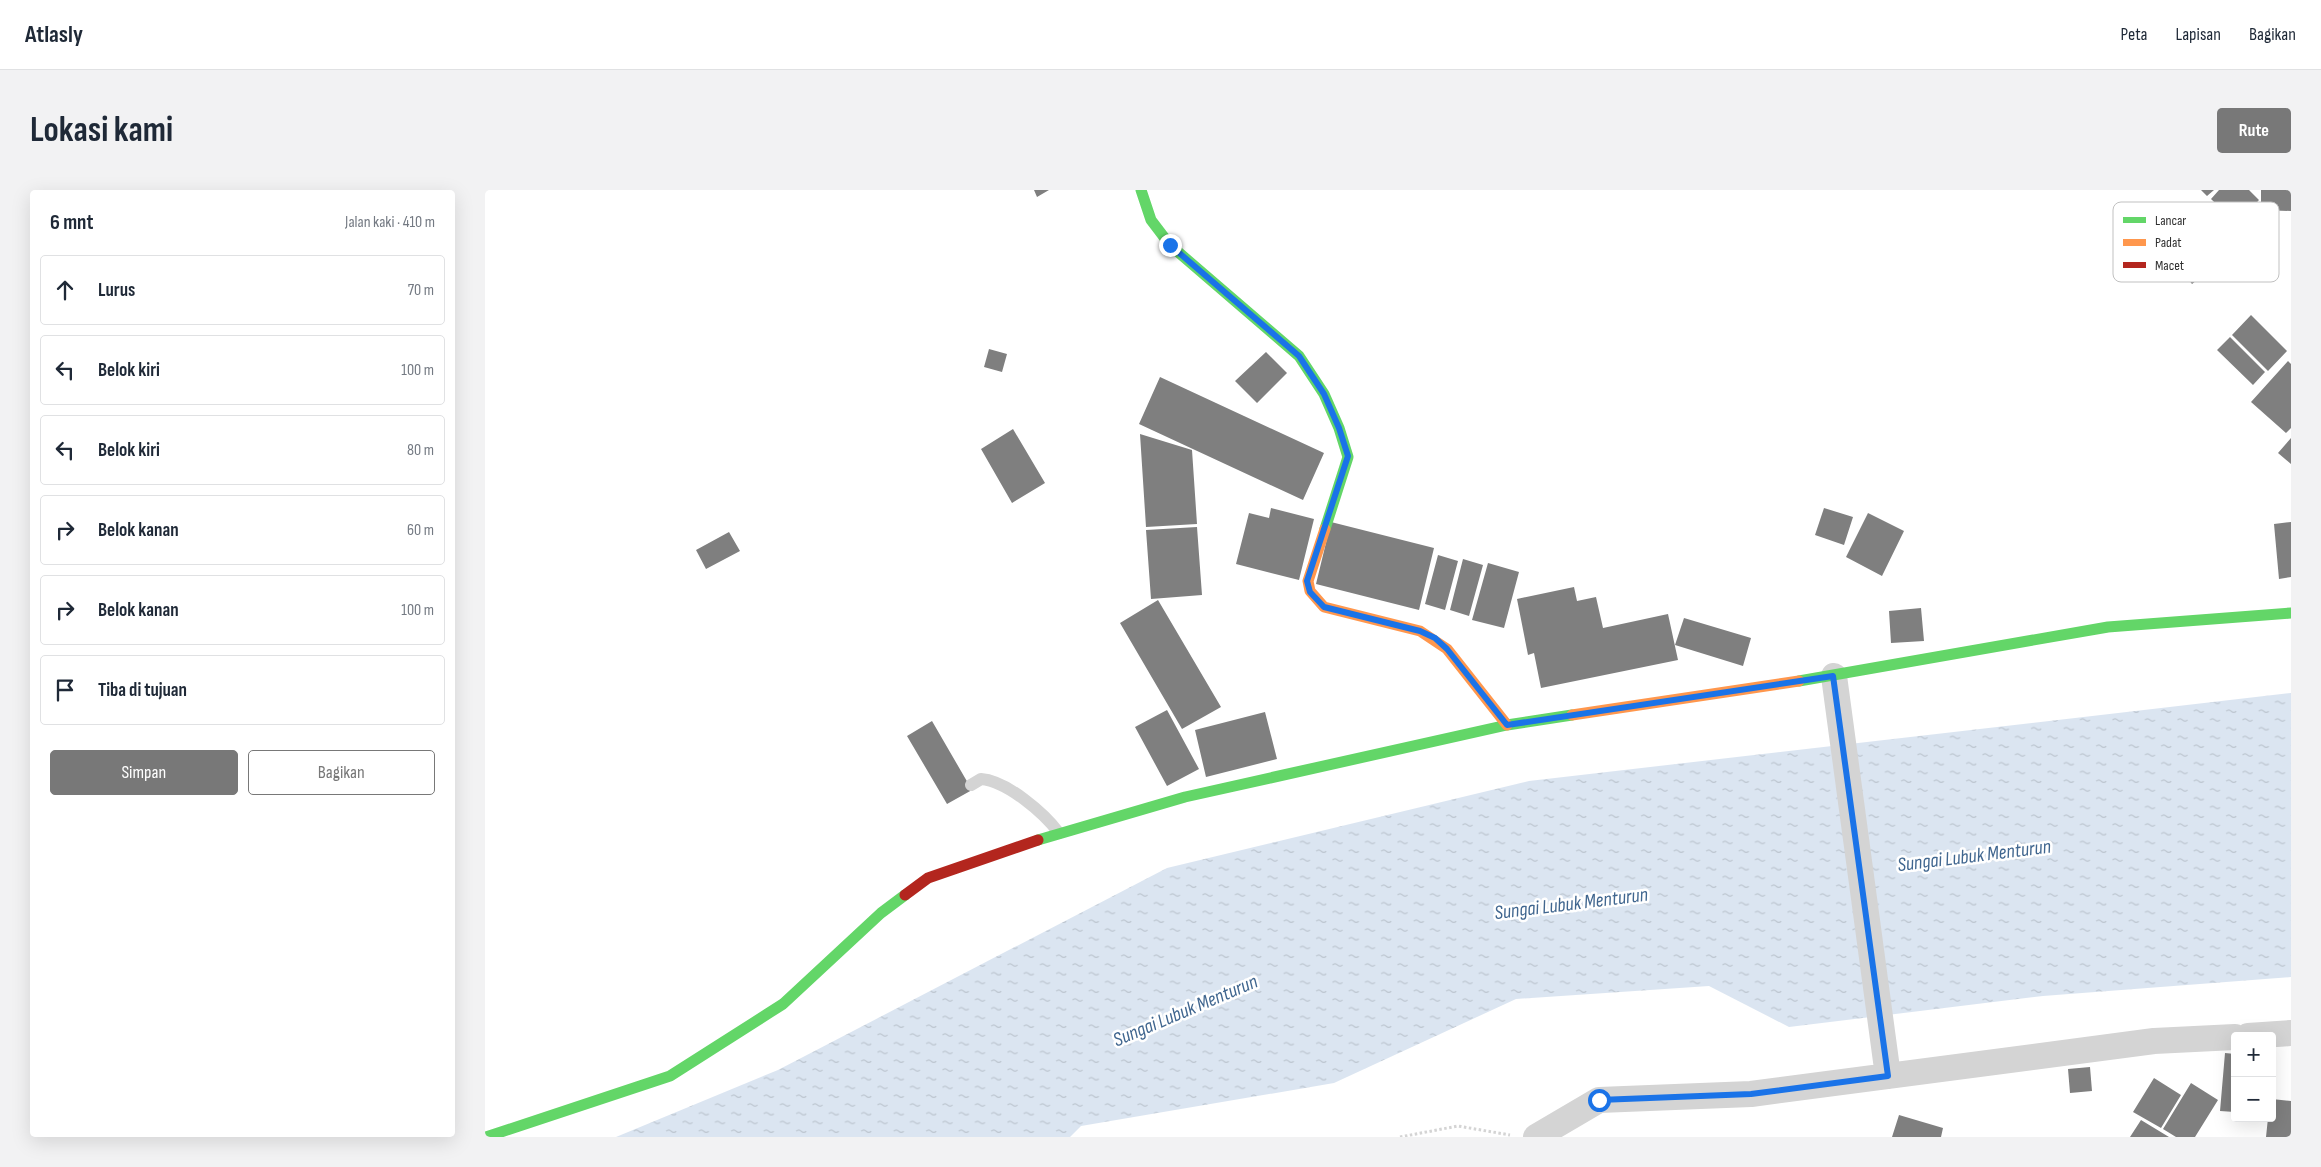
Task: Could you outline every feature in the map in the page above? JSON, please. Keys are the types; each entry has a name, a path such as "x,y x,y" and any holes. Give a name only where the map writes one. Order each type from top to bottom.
{"street":[{"path":"1141,190 1147,214 1155,228 1170,245 1299,356 1324,394 1339,428 1348,456 1307,581 1310,592 1324,607 1420,631 1435,638 1447,649 1507,725"},
{"path":"486,1137 670,1076 783,1004 881,913 928,878 1059,833 1185,798 1507,725 1836,688 2108,627 2291,613"},
{"path":"1836,688 1886,1063"},
{"path":"2276,1034 2291,1033"},
{"path":"1525,1136 1599,1100 1751,1094 1886,1063 2231,1036"}],"lane":[{"path":"971,785 981,779 999,784 1039,810 1059,833"}],"path":[{"path":"1399,1137 1458,1126 1525,1136"}],"water":[{"name":"Sungai Lubuk Menturun","path":"2291,693 2291,977 2043,996 1789,1027 1709,986 1516,999 1334,1083 1081,1126 1070,1137 616,1137 778,1070 1167,868 1529,781"}],"building":[{"path":"1034,190 1049,190 1037,197"},
{"path":"2201,190 2214,190 2207,196"},
{"path":"2219,190 2249,190 2259,200 2257,202 2214,202 2211,199"},
{"path":"2261,190 2291,190 2291,211 2279,211 2279,202 2261,202"},
{"path":"2251,315 2287,351 2268,371 2232,335"},
{"path":"2230,337 2265,372 2253,385 2217,350"},
{"path":"989,349 1007,354 1002,372 984,367"},
{"path":"1266,352 1287,373 1257,403 1235,381"},
{"path":"2288,361 2291,364 2291,428 2286,433 2251,402"},
{"path":"1160,377 1324,453 1303,500 1139,424"},
{"path":"1013,429 1045,483 1012,503 981,449"},
{"path":"1140,434 1192,450 1197,524 1146,527"},
{"path":"2291,438 2291,464 2278,453"},
{"path":"1271,508 1314,519 1299,580 1236,564 1249,513 1269,518"},
{"path":"1824,508 1853,517 1844,545 1815,535"},
{"path":"1868,513 1904,531 1882,576 1846,557"},
{"path":"1331,522 1434,548 1419,610 1316,584"},
{"path":"2291,522 2291,577 2279,579 2274,524"},
{"path":"1197,527 1202,595 1151,599 1146,530"},
{"path":"729,532 740,551 706,569 696,550"},
{"path":"1438,555 1458,561 1445,610 1425,604"},
{"path":"1463,559 1483,565 1469,616 1450,610"},
{"path":"1488,563 1519,572 1504,628 1472,620"},
{"path":"1574,587 1577,601 1596,597 1603,628 1668,614 1678,660 1541,688 1534,653 1528,655 1517,599"},
{"path":"1158,600 1221,707 1182,729 1120,623"},
{"path":"1921,608 1924,641 1891,643 1889,611"},
{"path":"1684,618 1751,638 1743,666 1675,645"},
{"path":"1167,710 1199,769 1167,786 1135,727"},
{"path":"1265,712 1277,759 1206,777 1195,730"},
{"path":"932,721 972,790 947,804 907,736"},
{"path":"2225,1053 2231,1054 2231,1112 2220,1111"},
{"path":"2090,1067 2092,1091 2070,1093 2068,1069"},
{"path":"2154,1078 2181,1095 2161,1128 2133,1112"},
{"path":"2191,1083 2218,1100 2195,1137 2176,1137 2163,1129"},
{"path":"2276,1099 2291,1101 2291,1137 2266,1137 2268,1122 2276,1122"},
{"path":"1899,1115 1943,1128 1941,1137 1892,1137"},
{"path":"2141,1120 2169,1137 2130,1137"}],"traffic: fast":[{"path":"1141,190 1151,220 1170,245 1299,356 1324,394 1339,428 1348,457 1325,529"},
{"path":"1799,681 2108,627 2291,613"},
{"path":"1038,840 1185,797 1507,725 1572,715"},
{"path":"486,1137 670,1076 783,1004 881,913 905,895"}],"traffic: slow":[{"path":"1325,529 1308,581 1310,591 1324,607 1420,631 1447,649 1507,725"},
{"path":"1572,715 1799,681"}],"traffic: jam":[{"path":"905,895 928,878 1038,840"}],"route":[{"path":"1170,245 1299,356 1324,394 1339,428 1348,456 1307,581 1310,592 1324,607 1420,631 1435,638 1447,649 1507,725 1833,676 1838,700 1888,1076 1751,1094 1599,1100"}]}
